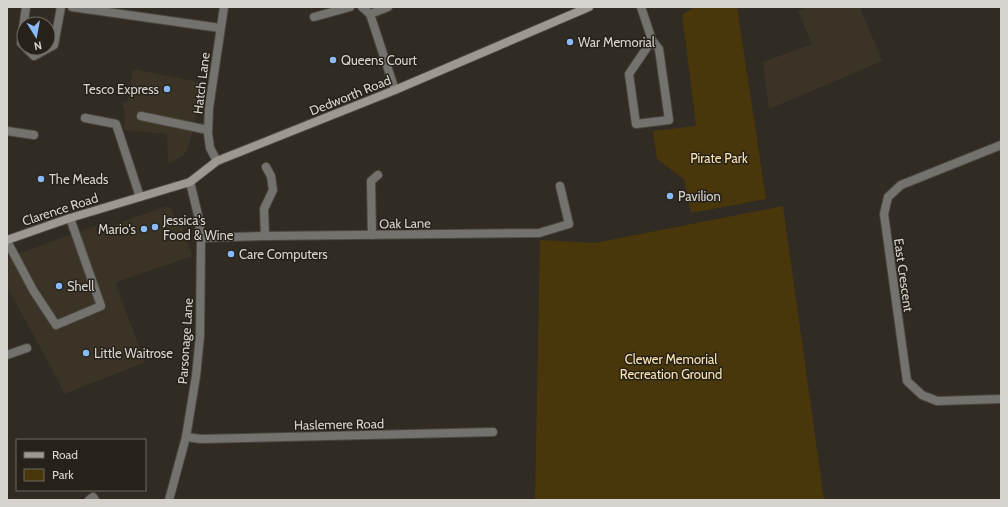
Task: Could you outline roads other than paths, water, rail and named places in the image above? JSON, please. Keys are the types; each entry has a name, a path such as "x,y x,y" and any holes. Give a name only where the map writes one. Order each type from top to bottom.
{"main road":[{"name":"Dedworth Road","path":"190,182 217,161 395,90 589,7"},
{"name":"Clarence Road","path":"7,240 70,218 190,182"}],"street":[{"path":"56,34 61,7"},
{"path":"72,7 220,28"},
{"name":"Hatch Lane","path":"217,161 210,148 208,130 209,108 224,7"},
{"path":"314,17 340,8 350,7"},
{"path":"362,7 370,14 395,90"},
{"path":"370,14 388,7"},
{"path":"641,7 652,40 659,49 669,120 636,124 629,74 652,40"},
{"path":"141,116 208,130"},
{"path":"85,118 116,124 140,197"},
{"path":"7,130 34,135"},
{"name":"East Crescent","path":"1001,145 901,185 888,197 884,214 907,381 922,395 937,401 1001,399"},
{"path":"265,236 264,209 273,190 271,176 266,167"},
{"path":"372,235 371,181 378,175"},
{"name":"Parsonage Lane","path":"169,500 186,437 196,376 200,336 201,238 198,215 190,182"},
{"name":"Oak Lane","path":"201,238 539,233 569,224 560,186"},
{"path":"7,240 33,290 56,325 101,306 70,218"},
{"path":"7,355 27,348"},
{"name":"Haslemere Road","path":"186,437 201,439 493,432"},
{"path":"90,500 93,497 95,500"}],"place":[{"name":"War Memorial","path":"570,42"},
{"name":"Queens Court","path":"333,60"},
{"name":"Tesco Express","path":"167,89"},
{"name":"The Meads","path":"41,179"},
{"name":"Pavilion","path":"670,196"},
{"name":"Jessica's Food & Wine","path":"155,227"},
{"name":"Mario's","path":"144,229"},
{"name":"Care Computers","path":"231,254"},
{"name":"Shell","path":"59,286"},
{"name":"Little Waitrose","path":"86,353"}],"park label":[{"name":"Pirate Park","path":"719,158"},
{"name":"Clewer Memorial Recreation Ground","path":"671,366"}]}
